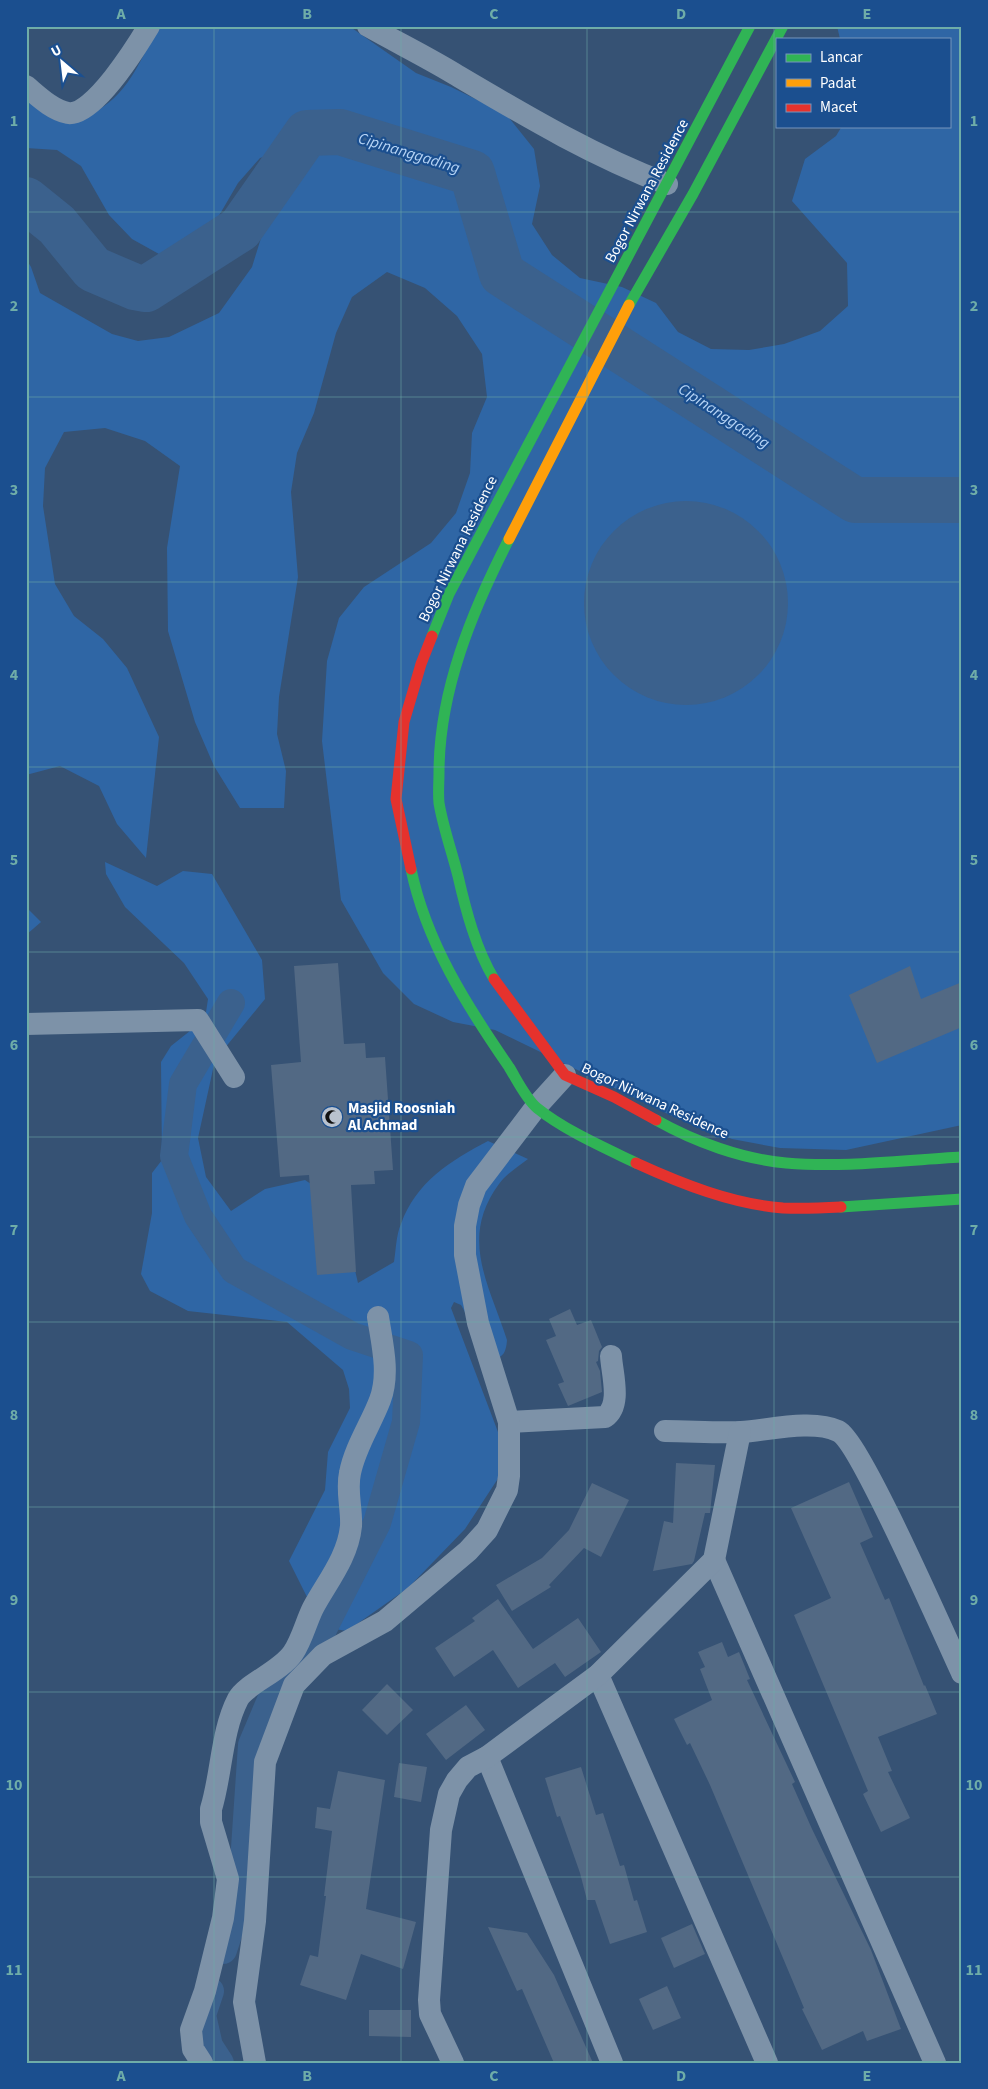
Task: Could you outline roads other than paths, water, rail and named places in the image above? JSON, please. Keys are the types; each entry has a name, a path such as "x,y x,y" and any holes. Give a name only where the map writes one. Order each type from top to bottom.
{"street":[{"path":"26,86 51,106 68,113 80,112 91,104 129,58 149,26"},
{"path":"368,26 456,74 551,132 624,168 667,184"},
{"name":"Bogor Nirwana Residence","path":"750,26 449,594 421,664 404,722 398,760 396,799 417,899 432,939 476,1019 536,1107 596,1144 632,1161 700,1190 740,1200 783,1208 839,1207 962,1199"},
{"name":"Bogor Nirwana Residence","path":"777,38 783,26"},
{"name":"Bogor Nirwana Residence","path":"776,39 693,194 624,315 489,579 467,632 453,674 439,745 439,802 467,914 488,969 500,989 566,1075 614,1097 668,1127 730,1152 784,1163 824,1165 962,1157"},
{"path":"26,1024 198,1020 219,1050 234,1077"},
{"path":"256,2063 244,2002 255,1921 265,1762 294,1685 323,1655 385,1620 468,1551 487,1530 507,1490 510,1476 509,1422 478,1323 465,1255 465,1226 469,1205 476,1186 536,1107 566,1075"},
{"path":"202,2063 193,2049 190,2030 204,1991 223,1918 228,1879 211,1822 211,1809 231,1715 240,1696 280,1667 294,1653 313,1608 334,1576 351,1526 348,1502 350,1473 356,1452 381,1398 386,1374 378,1317"},
{"path":"509,1422 605,1417 613,1408 615,1398 611,1356"},
{"path":"665,1431 740,1432 821,1426 840,1432 854,1448 876,1489 962,1673"},
{"path":"453,2063 430,2014 429,2000 441,1830 449,1794 457,1780 468,1767 487,1757 598,1675 714,1560 740,1432"},
{"path":"714,1560 935,2063"},
{"path":"598,1675 767,2063"},
{"path":"487,1757 612,2063"}],"waterway":[{"name":"Cipinanggading","path":"26,200 57,225 93,269 135,287 146,289 240,229 307,133 340,132 472,173 502,274 855,500 962,500"},
{"path":"223,1950 242,1892 252,1745 271,1700 315,1645 377,1523 406,1422 409,1355 352,1336 234,1270 198,1216 174,1156 183,1084 231,1003"},
{"path":"210,1991 202,2015 209,2046 220,2063"}],"place":[{"name":"Masjid Roosniah Al Achmad","path":"332,1117"}]}
